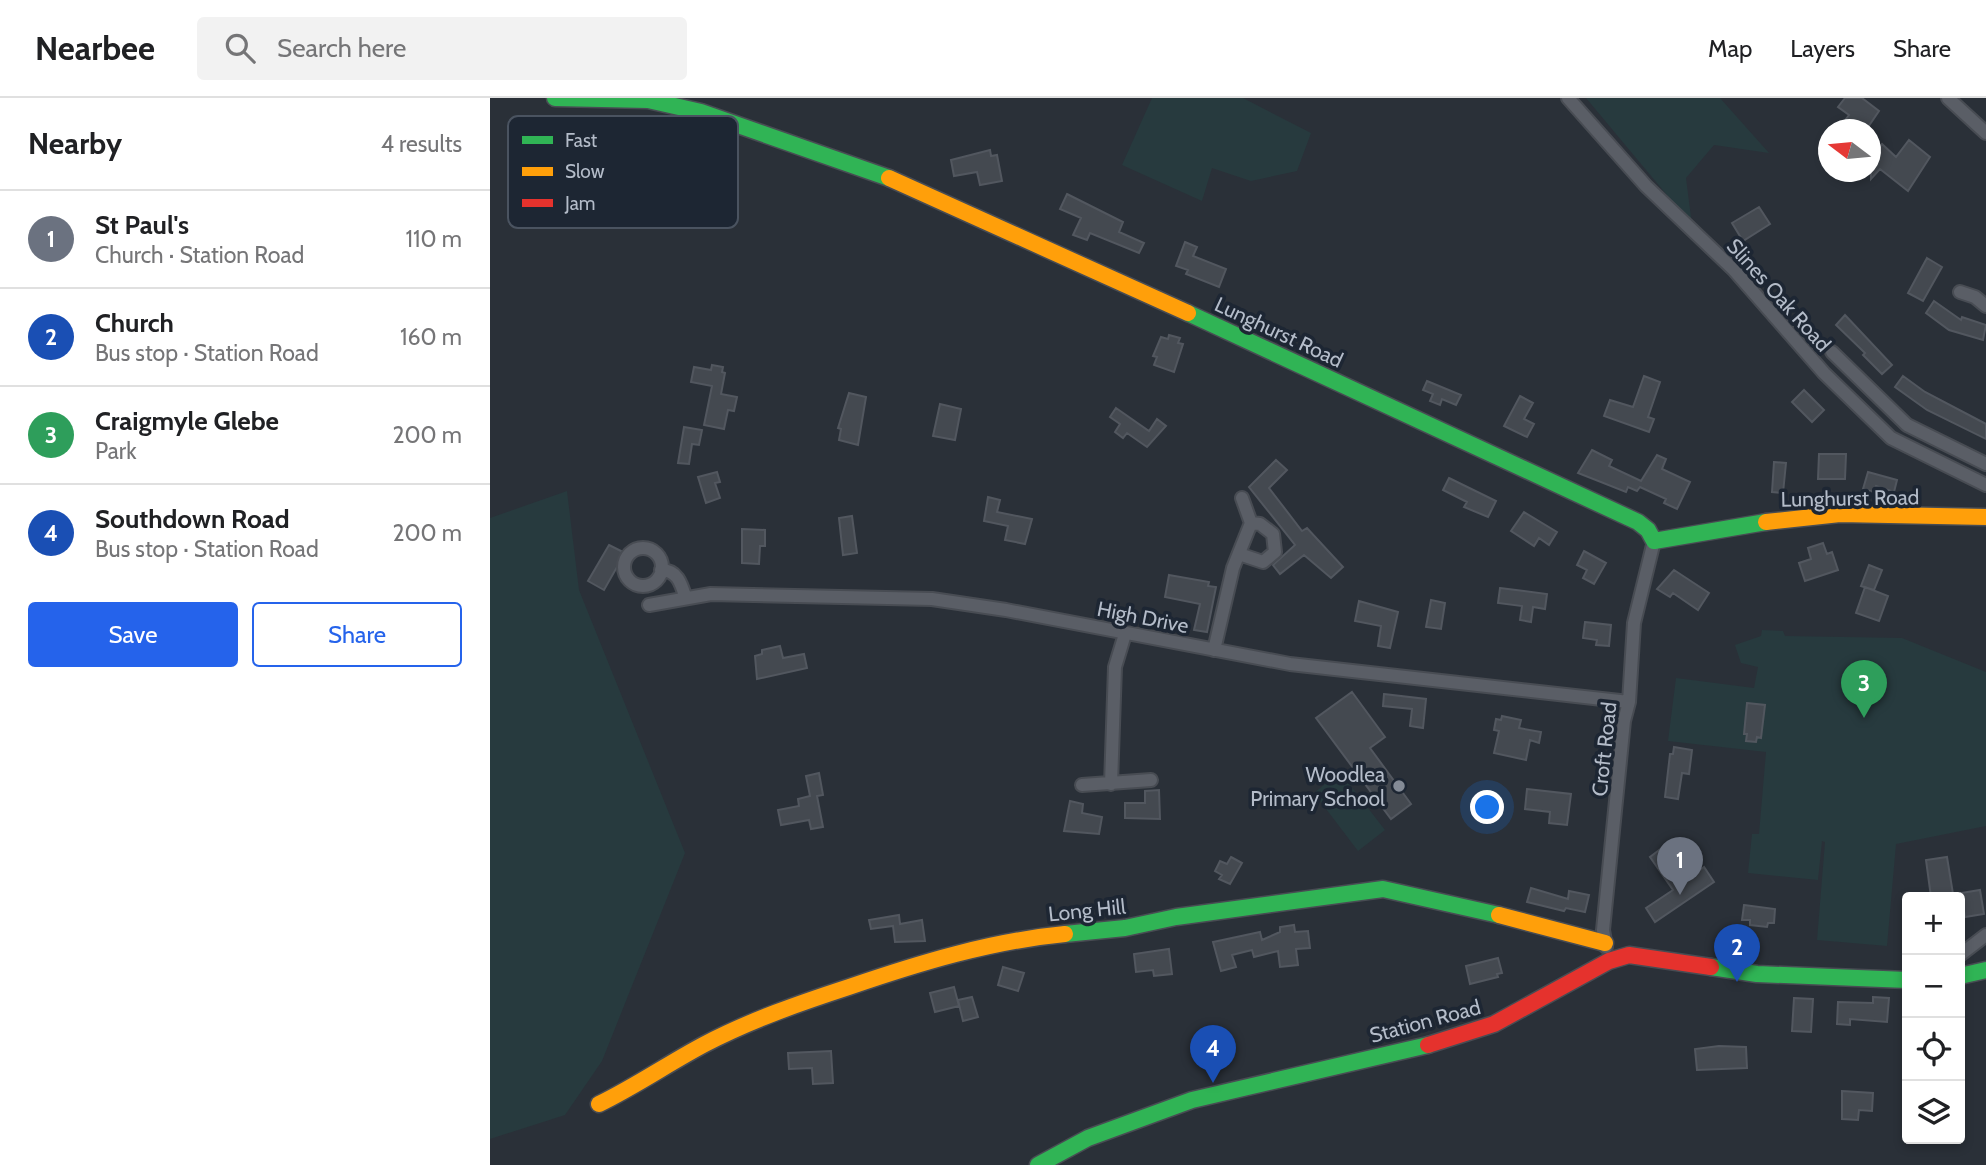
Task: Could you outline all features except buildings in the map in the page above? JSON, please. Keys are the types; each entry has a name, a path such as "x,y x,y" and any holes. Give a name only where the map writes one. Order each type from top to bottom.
{"street":[{"name":"Lunghurst Road","path":"555,98 648,100 712,116"},
{"name":"Slines Oak Road","path":"1568,98 1646,186 1734,270 1824,373 1891,438 1986,485"},
{"path":"1948,98 1986,133"},
{"name":"Lunghurst Road","path":"738,125 899,181 1130,285 1433,429 1472,443 1638,522 1648,530 1654,541 1683,539 1775,519 1819,515 1986,517"},
{"path":"1960,292 1975,297 1986,306"},
{"path":"1832,352 1907,425 1986,464"},
{"path":"1214,650 1233,568 1251,523 1242,498"},
{"path":"1239,554 1263,562 1275,552 1273,534 1260,524 1251,523"},
{"name":"Croft Road","path":"1609,961 1605,943 1624,721 1629,702 1634,623 1654,541"},
{"path":"661,570 669,570 677,576 685,596"},
{"name":"High Drive","path":"649,605 685,596 731,593 932,599 997,608 1290,664 1629,702"},
{"path":"1111,784 1115,667 1125,634"},
{"path":"1082,785 1151,779"},
{"name":"Long Hill","path":"599,1104 642,1083 705,1044 778,1011 919,963 1031,937 1125,928 1176,917 1383,889 1442,900 1605,943"},
{"path":"1965,951 1986,935"},
{"name":"Station Road","path":"1038,1165 1093,1134 1201,1097 1465,1035 1494,1024 1609,961 1629,956 1757,974 1902,980"},
{"path":"1965,975 1986,970"}],"green space":[{"path":"1152,98 1243,98 1311,133 1297,171 1251,181 1212,168 1202,201 1122,165"},
{"path":"1586,98 1720,98 1769,153 1714,145 1686,178 1692,225"},
{"path":"567,491 579,590 685,853 602,1061 565,1115 490,1139 490,518"},
{"path":"1762,630 1783,631 1785,636 1902,638 1986,672 1986,826 1896,844 1887,946 1817,940 1825,842 1822,841 1818,880 1748,873 1752,834 1759,834 1766,752 1668,741 1676,678 1754,688 1758,667 1741,663 1735,645 1761,636"},
{"path":"1340,772 1385,830 1358,851 1314,793"}],"traffic: fast":[{"path":"555,98 648,100 712,116"},
{"path":"738,125 889,178"},
{"path":"1188,313 1638,522 1648,530 1654,541 1766,522"},
{"path":"1065,934 1125,928 1176,917 1383,889 1499,915"},
{"path":"1711,967 1757,974 1902,980"},
{"path":"1965,975 1986,970"},
{"path":"1038,1165 1088,1138 1192,1100 1428,1045"}],"traffic: slow":[{"path":"889,178 1188,313"},
{"path":"1766,522 1840,514 1986,517"},
{"path":"1499,915 1605,943"},
{"path":"599,1104 705,1044 794,1006 956,954 1037,937 1065,934"}],"traffic: jam":[{"path":"1428,1045 1494,1024 1609,961 1629,955 1711,967"}],"place":[{"name":"Craigmyle Glebe","path":"1864,718"},
{"name":"Woodlea Primary School","path":"1399,786"},
{"name":"St Paul's","path":"1680,895"},
{"name":"Church","path":"1737,982"},
{"name":"Southdown Road","path":"1213,1083"}]}
